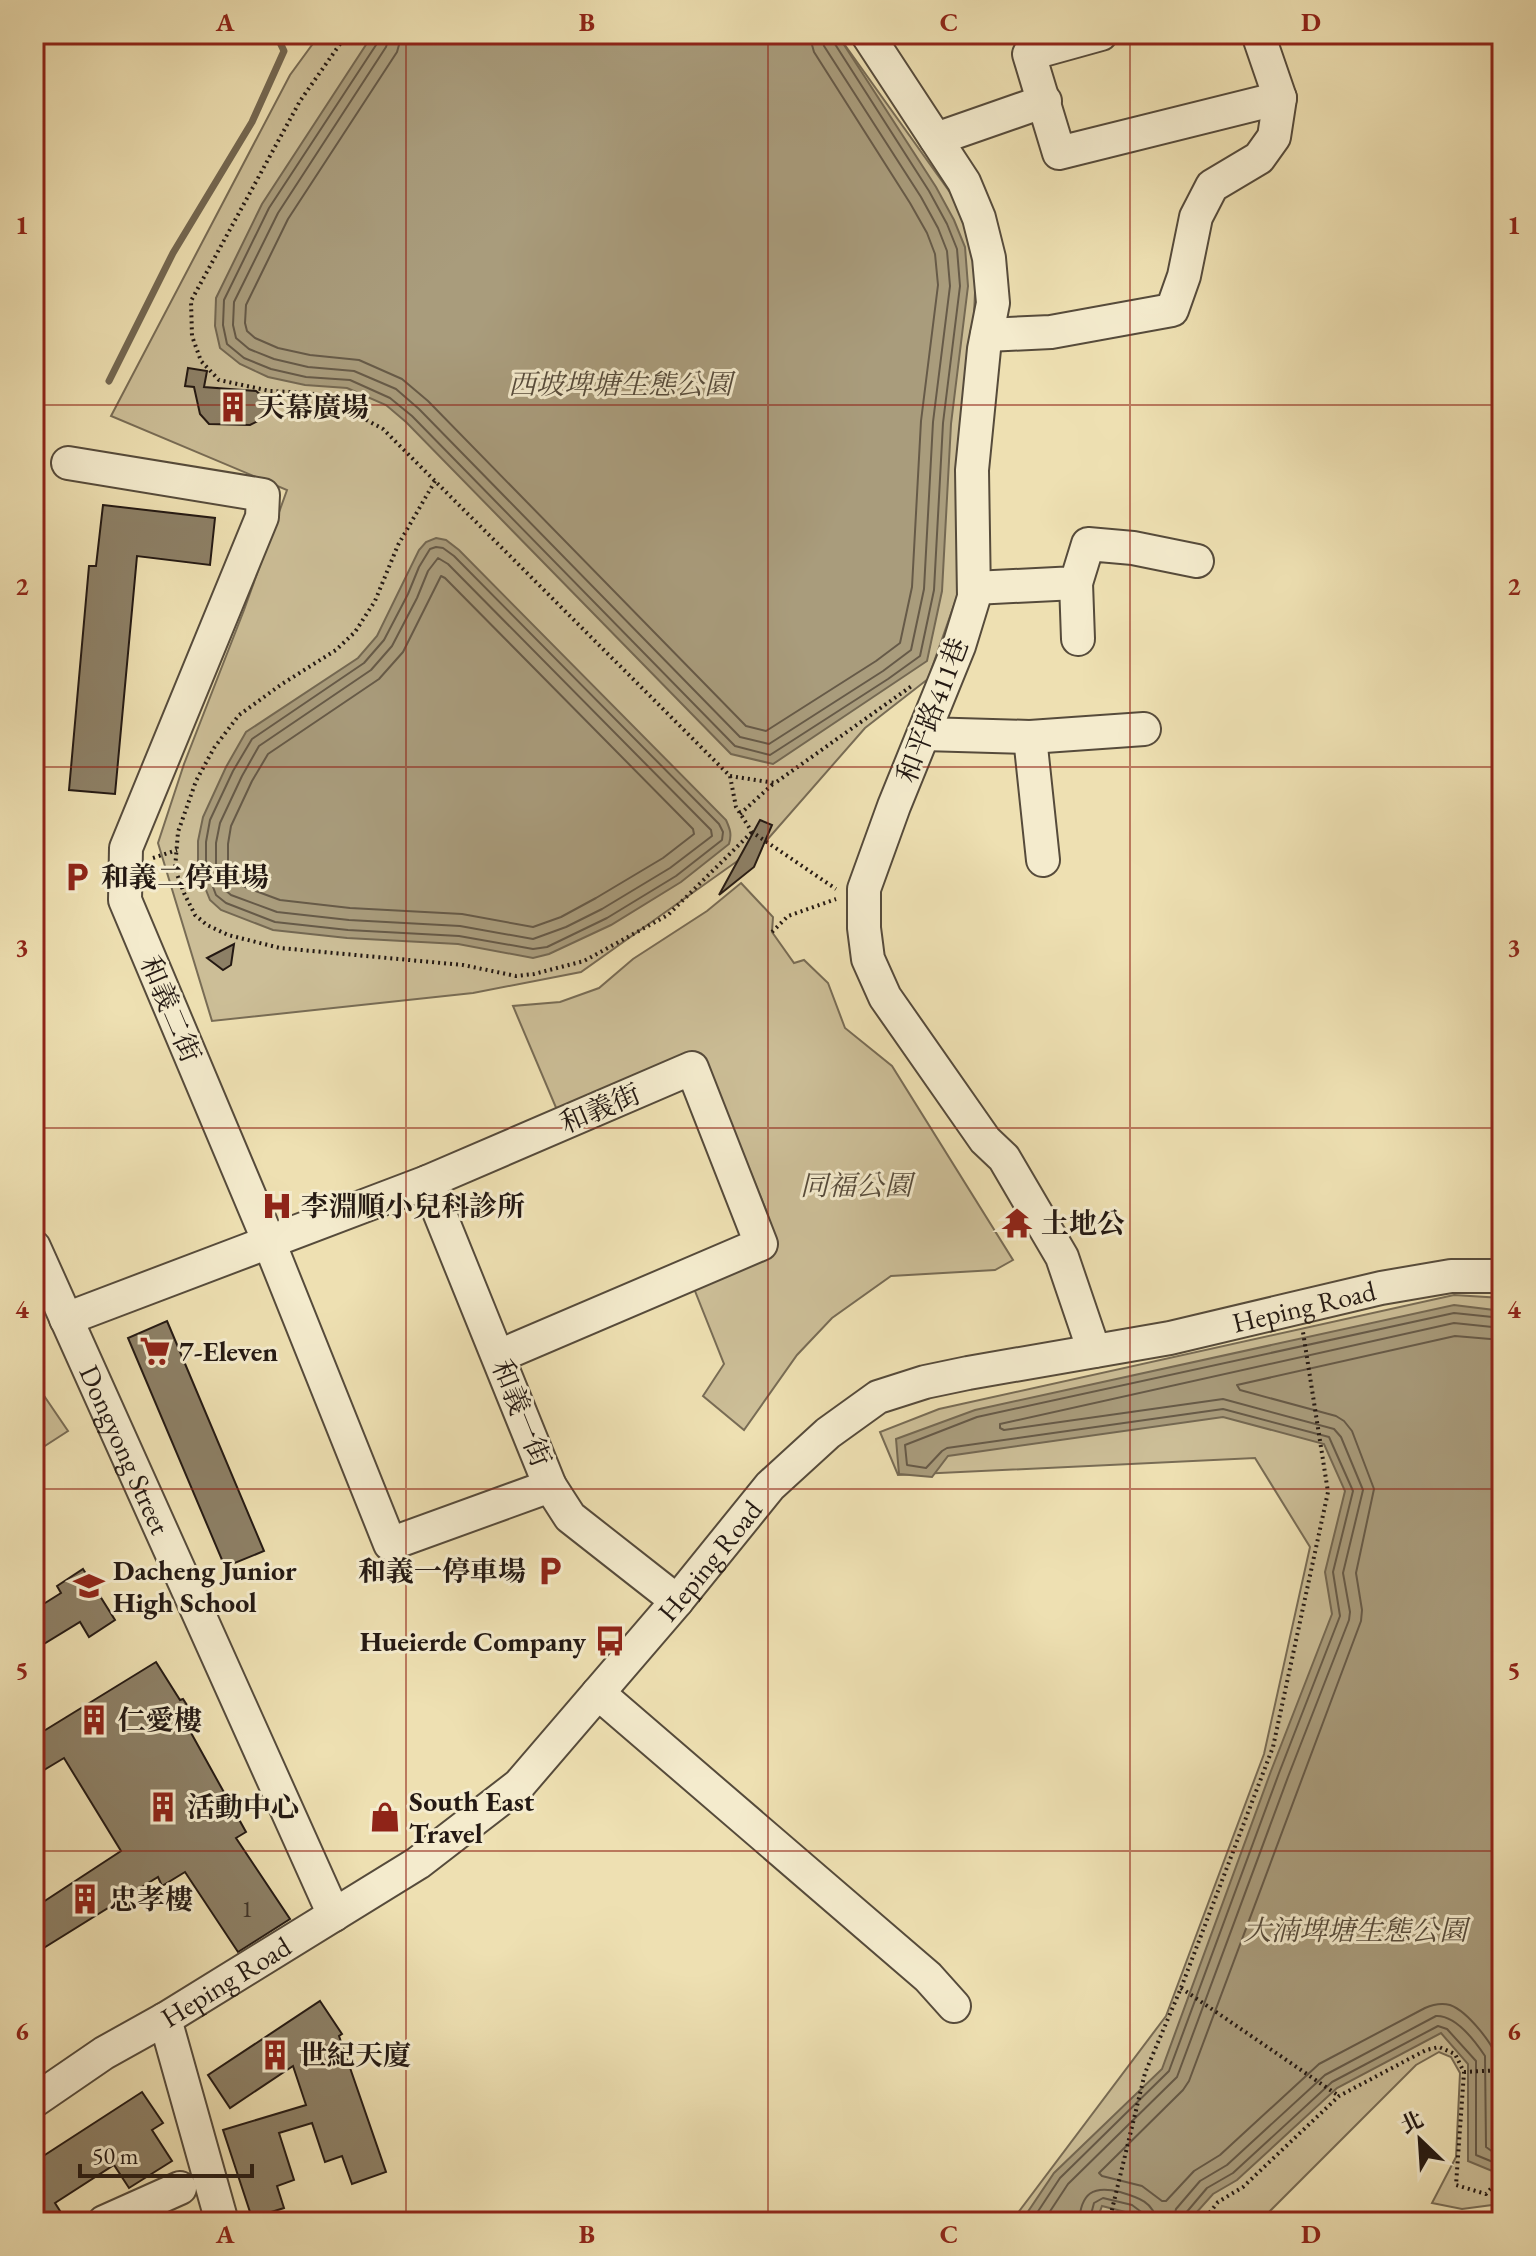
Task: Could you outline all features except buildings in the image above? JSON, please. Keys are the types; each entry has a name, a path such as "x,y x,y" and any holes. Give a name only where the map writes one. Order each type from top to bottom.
{"street":[{"name":"和平路411巷","path":"867,34 964,182 983,231 993,303 972,470 974,597 959,646 864,889 868,959 885,997 985,1140 1004,1158 1062,1257 1094,1351"},
{"path":"1101,34 1029,54 1059,153 1280,98"},
{"path":"987,335 1051,332 1172,310 1184,276 1196,217 1212,186 1259,158 1274,137 1280,98 1258,34"},
{"path":"936,139 1045,101"},
{"name":"和義二街","path":"68,463 263,495 262,517 126,848 125,900 269,1242 390,1544 550,1486"},
{"path":"1078,639 1076,583 1088,544 1133,548 1197,561"},
{"path":"974,588 1076,583"},
{"path":"924,734 1030,737 1144,729"},
{"path":"1030,737 1043,860"},
{"name":"和義街","path":"66,1319 427,1182 692,1068 761,1244 499,1356"},
{"name":"和義一街","path":"427,1182 550,1486 570,1517 677,1601"},
{"name":"Dongyong Street","path":"34,1247 334,1915"},
{"name":"Heping Road","path":"34,2101 104,2053 165,2019 418,1863 519,1785 677,1601 770,1486 828,1433 878,1397 925,1382 1170,1338 1381,1288 1451,1276 1502,1276"},
{"path":"598,1693 928,1977 954,2006"},
{"path":"165,2019 222,2222"},
{"path":"104,2222 180,2188"}],"path":[{"path":"347,34 300,101 191,301 192,336 201,361 219,380 270,391 311,393 383,429 730,776 736,807 752,832 846,896 788,916 772,932"},
{"path":"435,481 398,545 375,601 355,632 336,650 239,715 214,748 196,781 178,832 175,869 195,915 228,935 280,948 463,965 516,976 534,974 584,961 668,915 752,832"},
{"path":"740,814 775,783 918,681"},
{"path":"730,776 775,783"},
{"path":"1109,2222 1145,2073 1181,1988 1273,1747 1328,1492 1302,1330"},
{"path":"1181,1988 1339,2096"},
{"path":"1202,2222 1218,2202 1243,2187 1339,2096 1426,2050 1439,2047 1455,2054 1464,2072 1456,2185 1486,2194 1502,2176"},
{"path":"1464,2072 1502,2070"}],"green space":[{"name":"西坡埤塘生態公園","path":"320,34 837,34 964,212 976,272 961,585 928,679 865,728 767,840 581,972 473,993 212,1021 158,843 184,764 287,490 111,416 290,75"},
{"name":"同福公園","path":"741,883 773,917 772,932 794,963 804,960 828,983 845,1028 892,1066 1013,1260 995,1270 891,1276 832,1318 797,1355 744,1430 703,1396 724,1364 693,1286 771,1246 768,1215 705,1060 557,1110 513,1006 560,1002 599,988 633,959 707,911"},
{"name":"大湳埤塘生態公園","path":"1454,1295 1502,1298 1502,2193 1492,2205 1462,2209 1432,2203 1456,2157 1460,2073 1451,2057 1439,2052 1416,2065 1259,2222 1011,2222 1166,2016 1264,1754 1310,1547 1255,1458 898,1475 880,1432 939,1409"},
{"path":"34,1381 68,1431 34,1453"}],"water":[{"path":"373,34 837,34 936,187 965,247 968,286 951,424 942,591 927,661 773,764 731,754 386,405 347,388 305,385 268,377 240,364 220,348 215,326 216,298 262,204"},
{"path":"436,538 446,540 459,550 726,820 729,829 729,844 681,882 611,925 549,954 533,958 458,944 273,930 221,910 210,900 198,870 198,841 203,817 246,732 358,658 377,636 419,550 426,542"},
{"name":"大湳埤塘生態公園","path":"1454,1305 1502,1311 1502,2165 1497,2173 1468,2161 1468,2064 1441,2033 1337,2088 1237,2180 1213,2194 1188,2222 1143,2222 1129,2213 1102,2206 1096,2222 1021,2222 1054,2173 1162,2069 1332,1614 1325,1572 1345,1491 1324,1444 1223,1417 948,1456 932,1477 899,1474 896,1439 975,1410"}],"waterway":[{"path":"109,381 173,253 252,122 284,51 276,34"}],"place":[{"name":"天幕廣場","path":"233,407"},
{"name":"和義二停車場","path":"77,877"},
{"name":"李淵順小兒科診所","path":"277,1206"},
{"name":"土地公","path":"1017,1223"},
{"name":"7-Eleven","path":"155,1351"},
{"name":"和義一停車場","path":"550,1571"},
{"name":"Dacheng Junior High School","path":"89,1586"},
{"name":"Hueierde Company","path":"610,1641"},
{"name":"仁愛樓","path":"94,1720"},
{"name":"活動中心","path":"163,1807"},
{"name":"South East Travel","path":"385,1817"},
{"name":"忠孝樓","path":"85,1899"},
{"name":"世紀天廈","path":"275,2055"}]}
